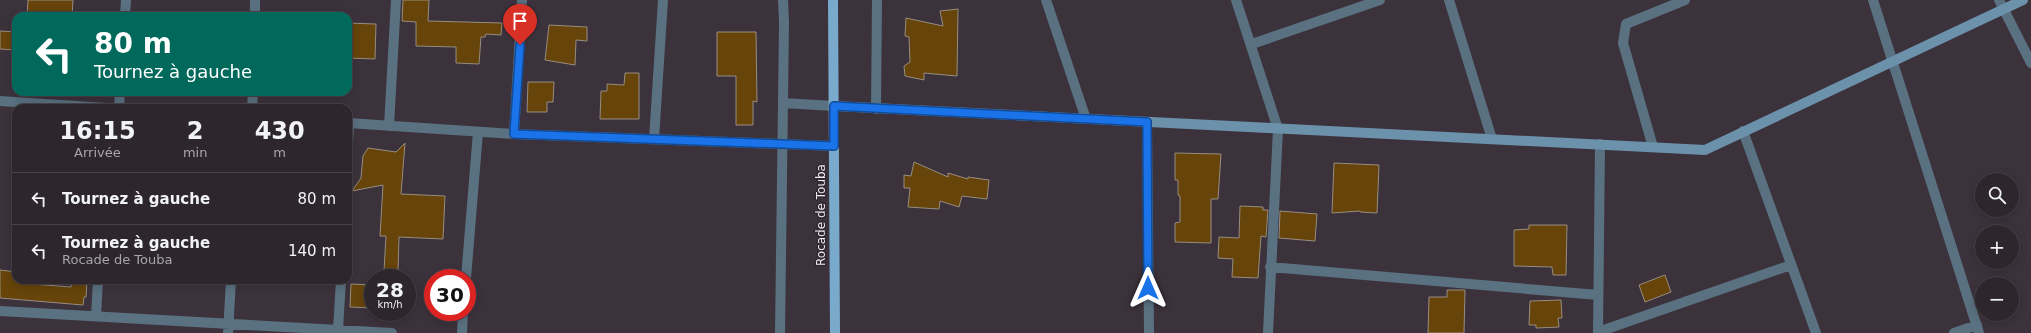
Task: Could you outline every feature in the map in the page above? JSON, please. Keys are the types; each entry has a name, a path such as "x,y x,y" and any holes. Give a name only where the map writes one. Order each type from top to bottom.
{"main road":[{"name":"Rocade de Touba","path":"833,0 835,333"},
{"path":"834,106 1705,150 1893,61 2002,4 2022,0"}],"street":[{"path":"125,12 126,0"},
{"path":"255,0 255,12"},
{"path":"389,126 396,0"},
{"path":"514,134 522,0"},
{"path":"654,139 663,0"},
{"path":"780,333 783,144 783,0"},
{"path":"876,109 877,0"},
{"path":"1046,0 1086,119"},
{"path":"1236,0 1252,44 1278,128 1270,267 1268,333"},
{"path":"1252,44 1380,0"},
{"path":"1449,0 1492,139"},
{"path":"1653,147 1623,44 1626,24 1685,0"},
{"path":"1873,0 1978,329 1954,333"},
{"path":"2002,4 2031,62"},
{"path":"0,101 45,104"},
{"path":"783,103 834,106"},
{"path":"1147,122 1149,333"},
{"path":"352,124 514,134 834,146"},
{"path":"1743,131 1816,333"},
{"path":"467,269 478,132"},
{"path":"1600,144 1598,333 1791,265"},
{"path":"1270,267 1598,295"},
{"path":"96,316 98,284"},
{"path":"228,328 231,284"},
{"path":"338,330 340,284"},
{"path":"0,311 96,316 228,328 338,330 392,333"},
{"path":"462,333 463,321"}],"building":[{"path":"28,0 73,0 72,12 27,12"},
{"path":"403,0 429,0 428,21 502,23 501,35 486,34 485,37 481,37 479,64 456,63 456,47 416,46 416,22 402,21"},
{"path":"958,9 957,76 924,73 924,80 905,76 904,66 910,62 909,37 905,36 906,18 943,26 940,11"},
{"path":"352,23 376,24 375,59 352,58"},
{"path":"549,25 587,27 587,41 576,40 575,65 545,60"},
{"path":"0,31 12,32 12,50 0,49"},
{"path":"717,32 756,32 757,102 753,101 753,125 736,125 736,76 717,76"},
{"path":"625,73 639,73 639,119 600,119 601,91 607,91 607,84 624,85"},
{"path":"528,82 554,82 553,102 547,102 547,112 527,112"},
{"path":"405,143 401,194 445,196 443,239 399,237 398,269 384,269 386,236 380,236 383,185 352,191 361,178 363,156 368,148 396,152"},
{"path":"1175,153 1221,154 1218,199 1211,199 1211,243 1175,242 1175,223 1180,222 1180,196 1178,195 1178,180 1175,180"},
{"path":"914,162 948,177 948,173 968,179 968,177 989,180 987,199 962,196 959,207 940,201 939,209 908,207 910,188 904,188 904,175 911,176"},
{"path":"1334,163 1379,165 1377,213 1360,211 1332,213"},
{"path":"1240,206 1263,207 1263,210 1268,210 1266,237 1261,236 1258,278 1232,277 1233,259 1218,258 1219,237 1239,238"},
{"path":"1280,211 1317,214 1315,241 1279,238"},
{"path":"1529,225 1567,225 1566,275 1553,275 1552,267 1514,266 1514,230 1529,229"},
{"path":"0,270 12,272 12,284 71,287 71,284 87,284 86,297 84,297 83,305 0,298"},
{"path":"1665,275 1671,292 1645,302 1639,285"},
{"path":"351,284 364,285 364,308 350,307"},
{"path":"1447,290 1465,290 1464,333 1428,333 1429,297 1447,297"},
{"path":"1561,300 1562,318 1558,318 1559,327 1536,328 1536,325 1529,325 1530,301"}],"route":[{"path":"520,45 514,134 834,146 834,106 1147,122 1148,288"}]}
